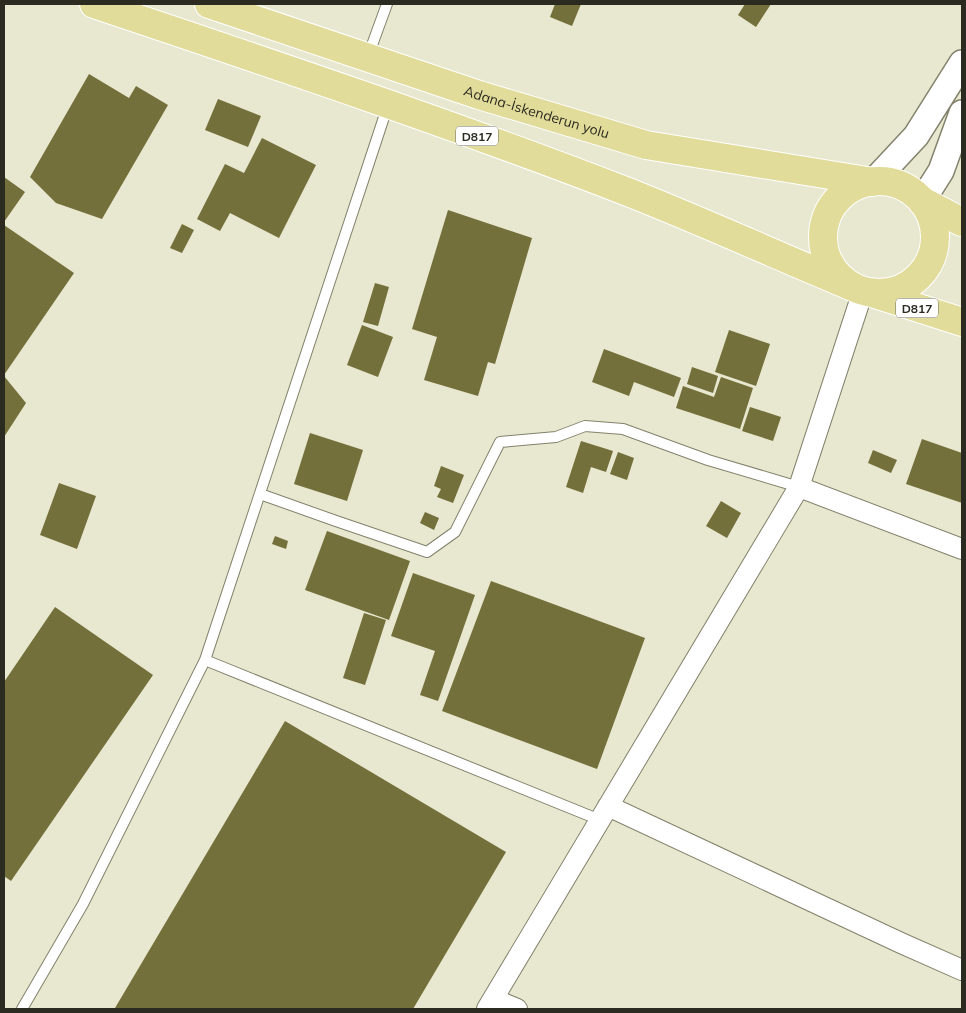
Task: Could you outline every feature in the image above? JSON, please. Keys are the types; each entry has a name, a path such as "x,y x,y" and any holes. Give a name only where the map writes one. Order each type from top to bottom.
{"highway":[{"name":"D817","path":"94,4 388,103 629,193 862,290 962,322"},
{"name":"Adana-İskenderun yolu","path":"209,4 479,95 646,145 873,182"},
{"path":"922,201 932,218 935,237 932,256 922,273 908,286 890,292 862,290 839,277 829,262 824,245 824,227 830,210 841,196 856,186 873,182 892,182 908,190 922,201 962,222"}],"street":[{"path":"873,182 916,136 962,63"},
{"path":"922,201 941,171 962,113"},
{"path":"517,1009 490,1004 799,487 862,290"},
{"path":"799,487 962,549"},
{"path":"604,813 962,970"}],"lane":[{"path":"368,57 387,4"},
{"path":"22,1009 82,904 205,660 388,103"},
{"path":"260,494 428,552 455,532 500,442 556,437 584,426 623,429 708,460 799,487"},
{"path":"205,660 604,813"}],"building":[{"path":"555,4 581,4 572,26 550,17"},
{"path":"745,4 771,4 756,27 738,15"},
{"path":"89,74 129,98 136,86 168,105 102,219 56,203 30,177"},
{"path":"218,99 261,116 248,147 205,130"},
{"path":"262,138 316,165 279,238 230,213 220,231 197,219 225,164 244,173"},
{"path":"4,177 25,192 4,222"},
{"path":"448,210 532,238 495,364 488,362 478,396 424,380 437,337 412,329"},
{"path":"182,224 194,230 182,253 170,248"},
{"path":"4,225 74,273 4,375"},
{"path":"375,283 389,287 378,326 363,322"},
{"path":"362,325 393,337 378,377 347,365"},
{"path":"729,330 770,344 756,386 715,372"},
{"path":"604,349 681,378 674,397 634,382 629,396 592,382"},
{"path":"692,367 718,376 713,393 687,384"},
{"path":"4,376 26,403 4,437"},
{"path":"721,377 753,388 740,429 676,408 683,386 714,397"},
{"path":"750,407 781,417 773,441 742,431"},
{"path":"310,433 363,450 347,501 294,484"},
{"path":"922,439 962,453 962,503 906,484"},
{"path":"581,441 613,451 606,472 591,467 583,493 566,487"},
{"path":"873,450 897,460 891,473 868,463"},
{"path":"618,452 634,458 627,480 610,474"},
{"path":"441,466 464,475 453,503 437,497 441,489 434,486"},
{"path":"59,483 96,496 77,549 40,535"},
{"path":"721,501 741,513 727,538 706,526"},
{"path":"425,512 439,518 434,530 420,523"},
{"path":"327,531 410,561 389,620 305,590"},
{"path":"275,536 288,541 286,549 272,544"},
{"path":"413,573 475,595 438,701 420,695 435,651 391,636"},
{"path":"491,581 645,638 597,769 442,711"},
{"path":"55,607 153,675 11,881 4,876 4,682"},
{"path":"364,613 386,620 365,685 343,678"},
{"path":"285,721 506,852 413,1009 116,1009 115,1008"}]}
